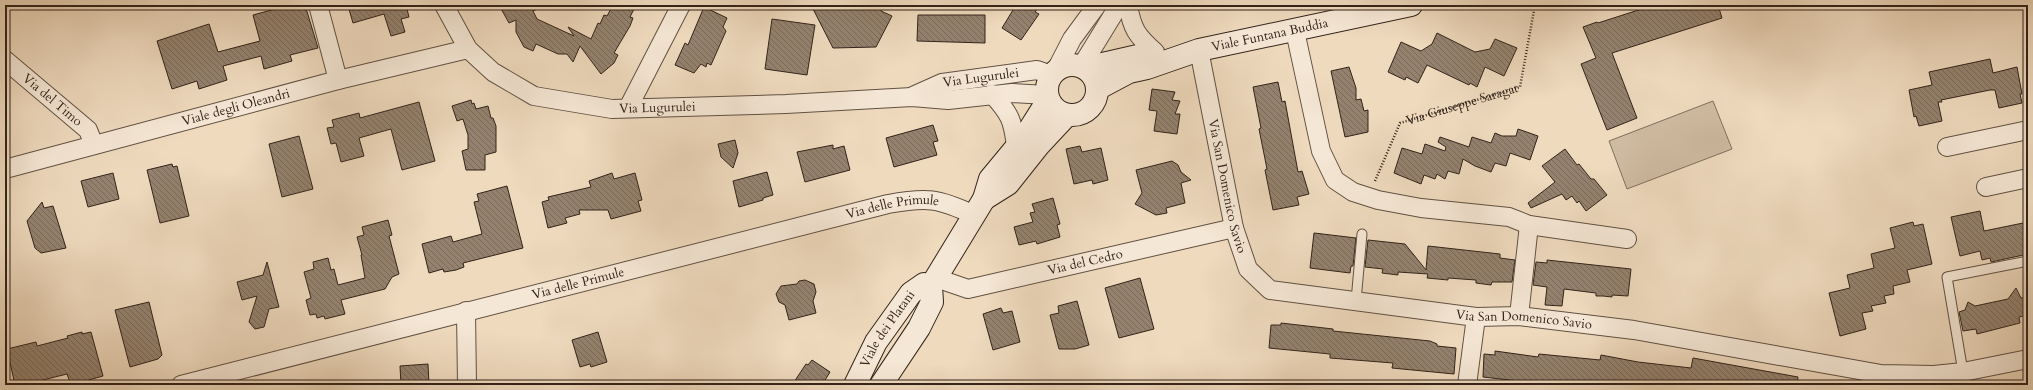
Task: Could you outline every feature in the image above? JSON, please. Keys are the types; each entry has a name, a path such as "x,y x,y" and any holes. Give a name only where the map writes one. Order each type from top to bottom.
{"main road":[{"name":"Viale Funtana Buddia","path":"1097,89 1128,72 1148,68 1199,50 1411,5"},
{"name":"Viale Funtana Buddia","path":"1083,68 1155,52 1199,50"},
{"path":"1070,65 1083,68 1095,79 1097,89 1093,103 1086,110 1077,114 1067,115 1054,108 1051,85 1070,65"},
{"name":"Viale dei Platani","path":"881,385 919,328 932,302 933,282 979,207 990,179 1016,147 1051,85"},
{"name":"Viale dei Platani","path":"979,207 1008,184 1039,145 1067,115"},
{"name":"Viale dei Platani","path":"855,385 876,342 911,293 924,284 933,282"}],"street":[{"path":"318,5 338,80"},
{"name":"Via Lugurulei","path":"444,5 468,49 492,72 534,96 612,109 786,104 912,97 948,100 1012,93 1051,85"},
{"path":"628,108 682,5"},
{"path":"1051,85 1072,40 1097,5"},
{"path":"1083,68 1119,5"},
{"path":"1128,5 1133,27 1138,37 1155,52"},
{"path":"1295,30 1322,151 1335,180 1353,192 1368,197 1421,208 1509,217 1529,224 1626,239"},
{"name":"Viale degli Oleandri","path":"5,169 338,80 468,49"},
{"name":"Via San Domenico Savio","path":"1199,50 1234,228 1248,269 1270,290 1476,317 1519,316 1634,330 1881,374 1938,380 1963,372 2028,359"},
{"name":"Via del Timo","path":"5,60 88,130 94,145"},
{"name":"Via Lugurulei","path":"912,97 942,83 985,79 1037,70 1051,85"},
{"name":"Via Lugurulei","path":"992,94 1008,112 1014,127 1016,147"},
{"path":"1947,147 2028,130"},
{"path":"1986,187 2028,178"},
{"name":"Via delle Primule","path":"181,385 888,204 919,199 979,207"},
{"path":"1519,316 1529,224"},
{"name":"Via del Cedro","path":"933,282 968,289 1234,228"},
{"path":"466,311 467,385"},
{"path":"1467,385 1476,317"}],"lane":[{"path":"1356,301 1362,234"},
{"path":"1963,372 1947,277 2028,261"}],"path":[{"name":"Via Giuseppe Saragat","path":"1368,197 1400,123 1520,87 1535,5"}],"shaded area":[{"path":"1713,101 1732,149 1627,189 1609,141"}],"building":[{"path":"290,5 305,5 318,48 290,55 292,61 264,69 261,56 223,66 227,80 199,89 197,81 172,89 157,41 209,24 218,52 260,41 253,15"},
{"path":"406,5 409,17 401,19 405,32 391,36 384,14 353,23 348,6"},
{"path":"499,5 546,5 533,11 537,19 574,36 568,27 591,39 598,23 600,24 604,15 607,16 613,5 636,5 630,17 633,18 630,26 614,53 618,55 614,63 601,74 580,46 573,62 567,54 558,54 536,44 533,51 524,47 516,32 516,20 509,23"},
{"path":"811,5 882,5 881,11 892,16 876,47 833,48"},
{"path":"1016,5 1040,5 1035,12 1039,14 1021,40 1002,28"},
{"path":"1654,5 1718,5 1722,18 1612,53 1637,118 1607,130 1581,64 1596,58 1583,27"},
{"path":"704,7 727,18 723,27 726,31 711,65 707,63 706,67 701,64 694,73 675,65 685,43 688,45"},
{"path":"918,15 985,15 985,43 917,41"},
{"path":"772,19 815,25 807,75 765,69"},
{"path":"1437,33 1475,52 1490,49 1495,39 1517,48 1504,76 1485,67 1477,87 1470,83 1469,85 1427,65 1418,83 1406,77 1405,80 1388,72 1401,42 1421,51 1432,44"},
{"path":"1990,59 1993,73 2017,67 2022,94 2020,94 2022,103 1999,108 1995,90 1941,100 1942,102 1938,102 1942,121 1919,126 1916,116 1914,117 1909,90 1932,85 1929,72"},
{"path":"1349,67 1356,88 1356,100 1361,99 1364,111 1368,110 1368,132 1345,137 1331,71"},
{"path":"1278,82 1282,102 1285,101 1298,172 1302,171 1309,194 1297,197 1299,205 1273,210 1265,170 1267,169 1253,87"},
{"path":"1152,89 1175,92 1172,100 1180,101 1175,114 1180,114 1177,134 1154,131 1157,111 1149,110"},
{"path":"471,100 476,109 488,106 491,118 493,118 496,126 496,152 485,155 485,170 466,170 462,151 468,149 468,135 463,119 457,121 452,106"},
{"path":"419,102 435,161 402,170 391,129 359,138 364,156 341,162 336,143 331,144 327,128 334,127 332,120 359,113 360,118"},
{"path":"933,125 938,141 933,142 937,155 894,167 886,138"},
{"path":"1518,129 1538,136 1530,160 1510,153 1506,166 1495,163 1491,172 1475,166 1463,159 1459,174 1448,171 1445,179 1437,174 1435,179 1424,175 1421,184 1394,173 1402,148 1422,154 1425,144 1445,151 1446,147 1438,142 1440,137 1469,147 1472,137 1491,143 1495,133 1502,136 1516,136"},
{"path":"299,136 313,189 282,197 269,144"},
{"path":"735,140 738,153 733,168 721,157 718,144"},
{"path":"833,145 833,149 844,146 850,170 805,182 797,152"},
{"path":"1080,146 1082,152 1101,148 1108,180 1093,184 1092,180 1074,184 1066,149"},
{"path":"1565,149 1577,165 1579,164 1591,179 1594,179 1607,195 1586,211 1579,201 1577,203 1572,196 1566,200 1562,194 1531,208 1528,203 1555,182 1542,166"},
{"path":"1172,161 1178,165 1181,172 1191,180 1181,183 1185,203 1166,208 1167,213 1156,215 1135,204 1142,193 1136,170"},
{"path":"172,164 173,167 177,166 189,216 160,223 147,170"},
{"path":"767,172 773,195 763,198 763,200 739,207 733,181"},
{"path":"113,173 119,199 88,207 81,181"},
{"path":"612,173 614,179 635,173 642,200 638,201 641,211 611,219 608,210 579,210 580,214 565,218 567,223 548,228 542,202 549,200 548,197 591,187 589,181"},
{"path":"507,186 523,248 463,263 464,267 456,270 444,272 443,269 429,273 422,244 451,236 453,242 482,234 474,202 479,201 477,194"},
{"path":"1053,198 1060,224 1057,225 1060,237 1037,244 1036,241 1019,245 1014,227 1033,222 1030,213 1035,212 1032,204"},
{"path":"42,202 44,208 53,206 66,248 41,253 35,248 27,221"},
{"path":"1980,211 1984,231 2028,222 2028,254 1991,262 1990,258 1982,260 1980,251 1960,256 1951,217"},
{"path":"388,220 392,235 389,236 399,274 392,277 385,289 341,300 345,314 325,319 324,316 317,318 316,314 310,315 306,300 311,298 304,272 314,269 313,262 328,258 331,270 334,269 338,285 365,278 362,255 357,237 364,235 362,227"},
{"path":"1913,222 1914,226 1923,224 1932,264 1907,270 1910,282 1893,286 1894,294 1884,296 1886,303 1871,306 1873,311 1862,313 1866,329 1840,336 1829,293 1850,288 1847,275 1874,268 1871,254 1895,248 1890,228"},
{"path":"1314,233 1356,238 1353,266 1351,266 1350,273 1310,268"},
{"path":"1368,240 1405,244 1426,270 1428,246 1500,254 1500,258 1515,260 1512,282 1492,282 1491,285 1476,283 1476,280 1427,278 1428,274 1398,272 1398,275 1382,273 1383,269 1365,267"},
{"path":"1547,260 1631,269 1628,296 1596,296 1596,293 1564,289 1562,306 1545,305 1547,287 1533,285 1536,262 1547,263"},
{"path":"267,262 279,307 269,309 264,327 255,329 249,322 257,296 242,300 237,282 263,275"},
{"path":"1140,278 1154,329 1119,338 1105,288"},
{"path":"805,280 814,284 816,292 813,301 816,313 789,320 785,305 779,302 776,294 781,286 797,284 799,281"},
{"path":"2016,288 2021,298 2028,297 2028,315 2019,317 2020,323 1977,334 1976,329 1963,331 1959,312 1965,310 1968,302 1975,306 2008,299"},
{"path":"1077,301 1089,345 1075,349 1059,349 1050,315 1059,313 1058,306"},
{"path":"149,302 162,355 158,359 130,367 115,310"},
{"path":"1001,308 1003,313 1012,311 1020,342 993,350 983,314"},
{"path":"1281,323 1333,329 1333,331 1430,341 1437,344 1437,346 1456,348 1454,374 1392,368 1393,363 1330,358 1330,354 1269,348 1271,325 1281,325"},
{"path":"82,332 82,334 91,332 103,376 71,385 67,374 23,385 15,385 7,349 36,342 37,346 68,338 67,336"},
{"path":"598,332 607,362 591,367 590,364 580,367 572,340"},
{"path":"1495,351 1538,357 1539,354 1600,360 1601,355 1638,362 1691,368 1693,358 1798,377 1797,385 1579,385 1546,381 1544,384 1483,377 1484,354 1495,355"},
{"path":"812,360 830,372 822,385 792,385 806,364 808,365"},
{"path":"428,364 429,385 401,385 400,366"}]}
